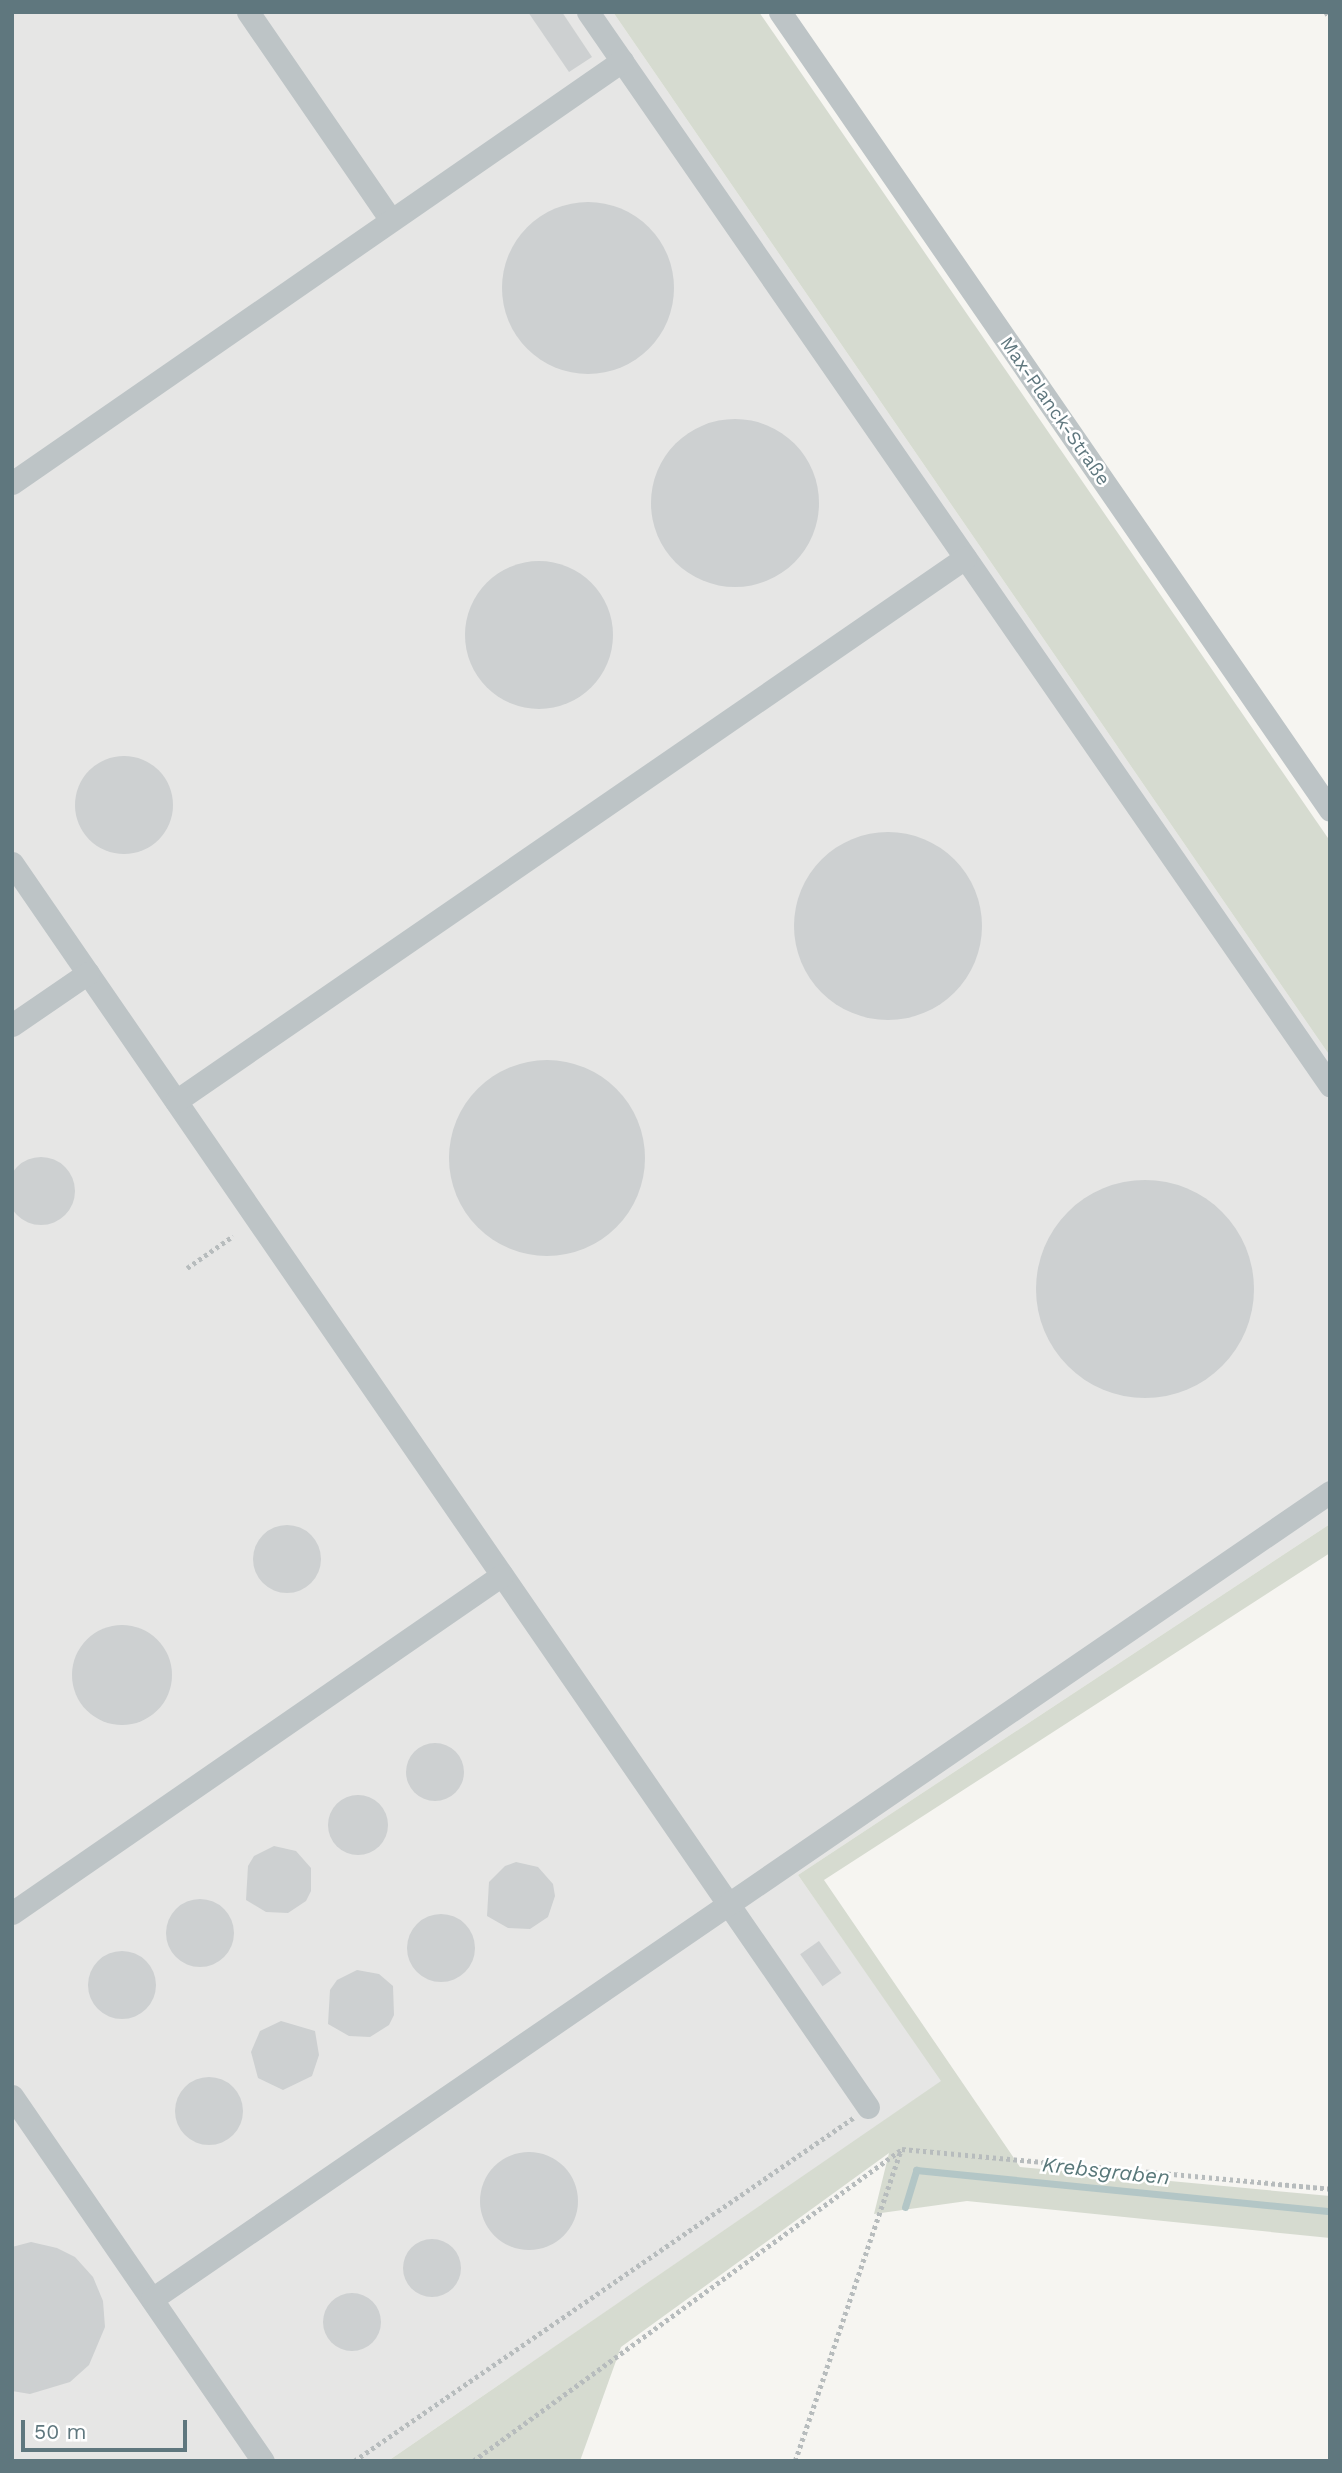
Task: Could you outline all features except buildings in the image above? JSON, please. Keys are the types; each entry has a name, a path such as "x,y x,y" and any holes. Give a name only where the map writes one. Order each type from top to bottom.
{"street":[{"path":"248,12 391,220"},
{"path":"588,12 1330,1084"},
{"name":"Max-Planck-Straße","path":"780,12 1330,810"},
{"path":"12,483 622,61"},
{"path":"176,1101 965,558"},
{"path":"12,863 868,2107"},
{"path":"12,1025 88,973"},
{"path":"152,2299 1330,1492"},
{"path":"12,1913 502,1576"},
{"path":"12,2096 263,2461"}],"path":[{"path":"1326,12 1330,18"},
{"path":"187,1268 233,1236"},
{"path":"354,2461 868,2107"},
{"path":"473,2461 902,2149 1330,2189"},
{"path":"795,2461 902,2149"}],"shaded area":[{"path":"12,12 613,12 1330,1056 1330,1524 798,1875 942,2081 388,2461 12,2461"},
{"path":"613,12 759,12 1330,841 1330,1056"},
{"path":"1330,1524 1330,1553 824,1880 1020,2167 1330,2196 1330,2238 967,2201 874,2214 889,2153 621,2347 580,2461 388,2461 941,2081 798,1875"}],"waterway":[{"name":"Krebsgraben","path":"905,2207 916,2170 1330,2211"}]}
